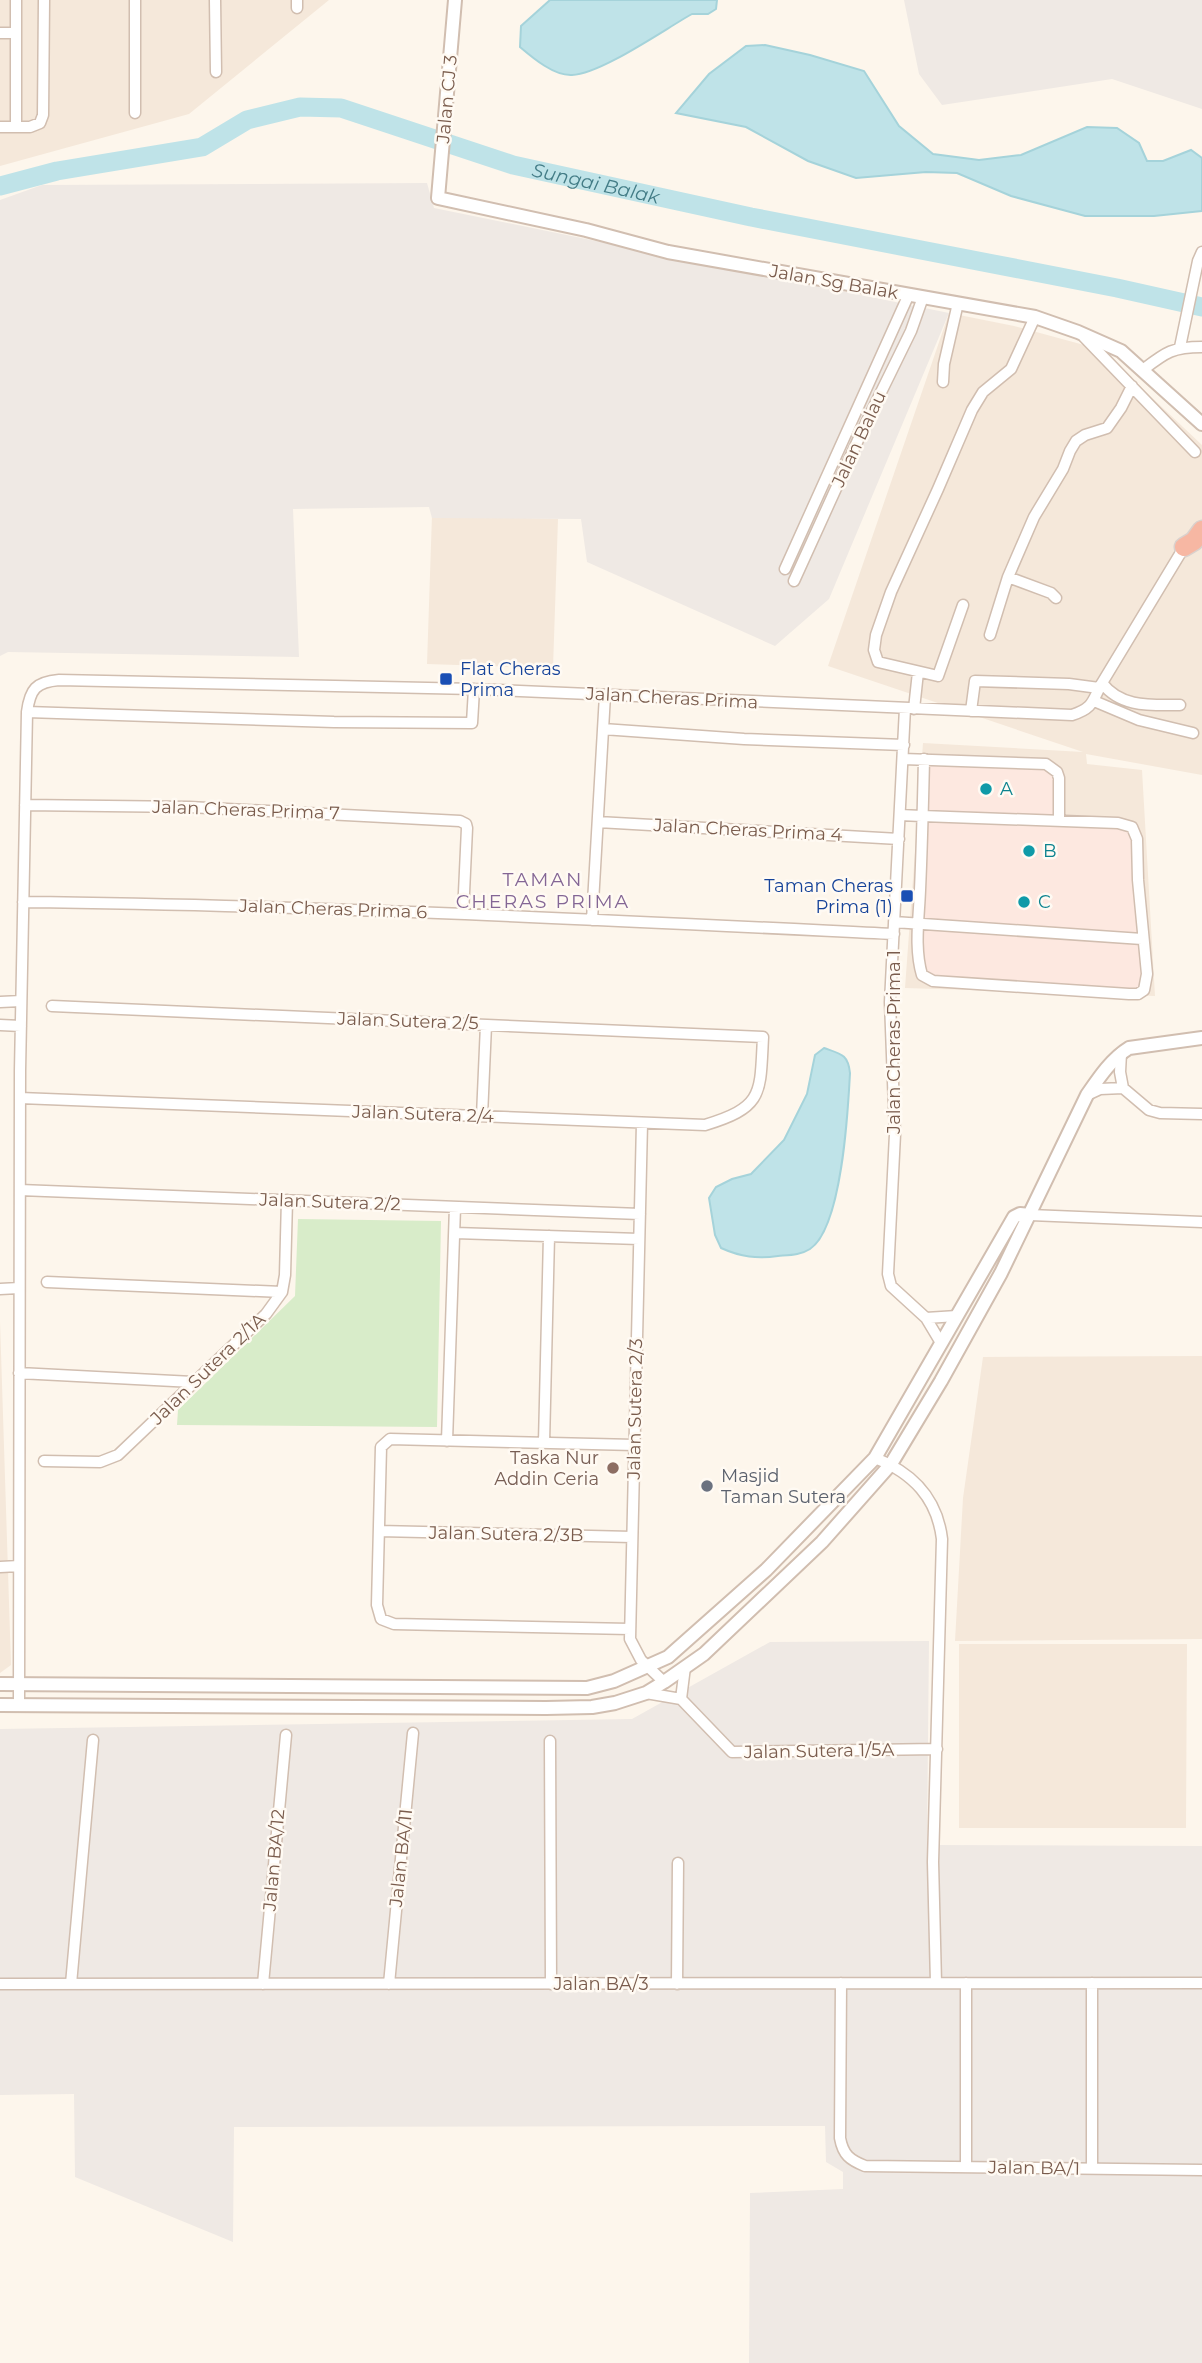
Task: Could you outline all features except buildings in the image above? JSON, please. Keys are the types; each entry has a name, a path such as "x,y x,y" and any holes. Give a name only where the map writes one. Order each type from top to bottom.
{"highway":[{"path":"1184,547 1194,541 1202,530"}],"street":[{"path":"16,0 16,127"},
{"path":"0,127 30,127 40,123 43,116 44,0"},
{"path":"135,0 135,113"},
{"path":"215,0 216,72"},
{"name":"Jalan CJ 3","path":"438,198 455,0"},
{"path":"0,33 16,33"},
{"name":"Jalan Sg Balak","path":"438,198 586,230 668,252 1035,317 1121,351 1202,424"},
{"path":"1180,347 1200,256"},
{"path":"785,569 909,294"},
{"name":"Jalan Balau","path":"794,580 911,331 923,297"},
{"path":"943,382 944,364 958,303"},
{"path":"963,605 938,677 918,675 878,662 874,650 876,635 896,581 972,410 983,392 1011,369 1035,317"},
{"path":"1078,332 1195,452"},
{"path":"1144,369 1162,355 1180,347 1202,347"},
{"path":"990,635 1008,578 1034,517 1076,441 1107,428 1132,386"},
{"path":"1193,733 1139,720 1094,701 1100,686 1202,517"},
{"path":"1008,578 1051,593 1056,598"},
{"name":"Jalan Cheras Prima 1","path":"918,675 904,745 894,922 890,1002 895,1134 888,1274 891,1286 926,1318 941,1343"},
{"name":"Jalan Cheras Prima","path":"27,712 29,698 35,688 45,681 59,680 474,690 911,705 971,711 1072,715 1086,710 1094,701"},
{"path":"971,711 975,681 1100,686 1126,702 1180,705"},
{"path":"19,1705 20,1098 27,712 334,722 472,723 474,690"},
{"path":"592,920 606,695"},
{"path":"603,729 744,739 904,745"},
{"path":"900,815 922,816 1118,823 1132,827 1137,839 1147,983 1144,990 1138,994 933,981 922,975 916,957 919,923 922,816 924,759"},
{"path":"903,760 1046,764 1052,767 1059,778 1059,821"},
{"name":"Jalan Cheras Prima 7","path":"25,805 188,807 460,821 466,824 463,914"},
{"name":"Jalan Cheras Prima 4","path":"598,822 899,839"},
{"name":"Jalan Cheras Prima 6","path":"23,902 185,904 463,914 894,934"},
{"path":"894,922 1142,939"},
{"path":"0,1002 21,1001"},
{"name":"Jalan Sutera 2/5","path":"52,1006 763,1037"},
{"path":"0,1025 21,1026"},
{"path":"482,1116 486,1025"},
{"name":"Jalan Sutera 2/4","path":"20,1098 705,1125 734,1115 746,1108 756,1096 761,1080 763,1037"},
{"path":"0,1705 546,1708 592,1707 646,1693 705,1654 822,1542 891,1464 981,1309 1087,1096 1121,1053 1140,1046 1202,1038"},
{"path":"1121,1053 1123,1088 1149,1110 1160,1113 1202,1114"},
{"path":"1087,1096 1100,1089 1123,1088"},
{"name":"Jalan Sutera 2/3","path":"642,1123 630,1639 633,1649 664,1682"},
{"name":"Jalan Sutera 2/2","path":"20,1190 640,1214"},
{"path":"47,1282 282,1292 287,1200"},
{"path":"447,1441 455,1207"},
{"path":"0,1684 587,1688 614,1682 668,1657 736,1598 875,1458 1014,1217 1020,1214 1202,1222"},
{"path":"454,1233 639,1239"},
{"path":"544,1443 549,1236"},
{"path":"0,1289 19,1288"},
{"name":"Jalan Sutera 2/1A","path":"44,1461 109,1460 118,1455 266,1314 282,1292"},
{"path":"926,1318 957,1316"},
{"path":"19,1373 193,1382"},
{"path":"630,1629 394,1624 382,1619 377,1605 381,1447 390,1439 635,1445"},
{"path":"875,1458 891,1464 924,1490 934,1504 940,1521 942,1562 933,1862 936,1983"},
{"name":"Jalan Sutera 2/3B","path":"379,1531 632,1537"},
{"path":"0,1567 19,1566"},
{"path":"646,1693 681,1699 685,1667"},
{"name":"Jalan Sutera 1/5A","path":"681,1699 732,1752 937,1749"},
{"name":"Jalan BA/11","path":"388,1984 413,1733"},
{"name":"Jalan BA/12","path":"263,1984 286,1735"},
{"path":"71,1984 93,1740"},
{"path":"550,1741 551,1984"},
{"path":"677,1984 678,1863"},
{"name":"Jalan BA/1","path":"841,1983 841,2138 842,2151 852,2161 865,2166 1202,2170"},
{"path":"966,2167 967,1983"},
{"path":"1092,1983 1092,2168"},
{"name":"Jalan BA/3","path":"0,1984 1202,1983"}],"shaded area":[{"path":"0,0 329,0 189,114 0,166"},
{"path":"904,0 1202,0 1202,109 1112,79 942,105 919,74"},
{"path":"427,183 434,208 949,313 829,599 775,646 587,562 581,519 432,518 429,507 293,509 299,657 8,652 0,656 0,200 42,185"},
{"path":"949,313 1014,326 1084,345 1110,358 1202,445 1202,775 1086,754 1087,764 1142,770 1155,996 905,988 923,743 1083,752 828,666"},
{"path":"432,515 558,519 553,668 427,664"},
{"path":"928,764 1046,768 1055,776 1054,824 1127,829 1133,840 1143,980 1141,987 1136,990 935,978 925,972 920,956"},
{"path":"0,1321 11,1665 0,1673"},
{"path":"1202,1356 1202,1639 955,1641 963,1498 983,1357"},
{"path":"929,1641 927,1845 1202,1846 1202,2363 749,2363 750,2193 843,2189 843,2172 826,2162 825,2126 234,2127 233,2242 75,2177 74,2094 0,2095 0,1729 632,1719 770,1642"},
{"path":"959,1644 1187,1644 1186,1828 959,1828"}],"green space":[{"path":"298,1219 441,1221 437,1427 177,1425 178,1410 295,1296"}],"water":[{"path":"550,0 717,0 716,9 708,14 692,14 616,59 584,73 565,75 537,61 520,47 521,26"},
{"path":"765,45 864,71 899,126 933,154 979,160 1021,155 1087,127 1117,128 1139,143 1147,161 1163,161 1191,150 1202,158 1202,211 1154,216 1085,216 1011,196 957,173 926,172 856,178 808,161 746,127 676,113 709,74 746,46"},
{"path":"824,1048 843,1056 850,1073 841,1167 836,1194 821,1237 810,1249 791,1255 749,1256 721,1248 715,1235 709,1198 716,1187 751,1174 784,1140 807,1094 815,1055"}],"waterway":[{"name":"Sungai Balak","path":"0,186 57,171 202,147 247,120 300,107 341,108 513,165 751,217 1202,307"}],"place":[{"name":"Flat Cheras Prima","path":"446,679"},
{"name":"A","path":"986,789"},
{"name":"B","path":"1029,851"},
{"name":"Taman Cheras Prima (1)","path":"907,896"},
{"name":"C","path":"1024,902"},
{"name":"Taska Nur Addin Ceria","path":"613,1468"},
{"name":"Masjid Taman Sutera","path":"707,1486"}],"district":[{"name":"TAMAN CHERAS PRIMA","path":"543,890"}]}
